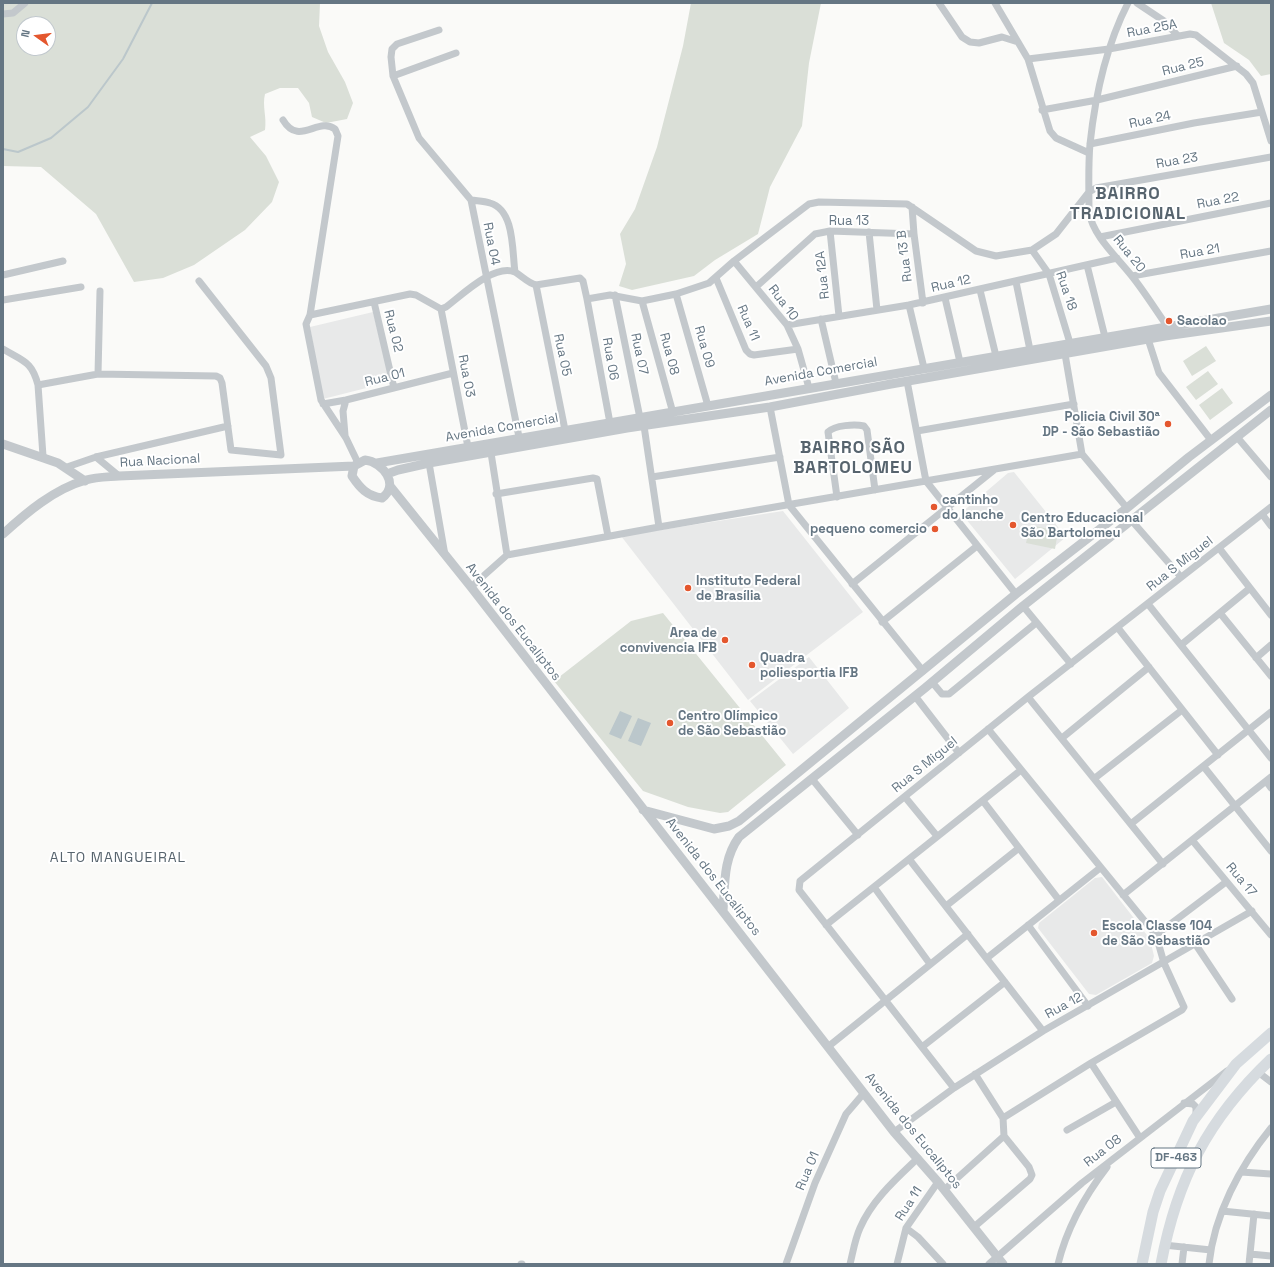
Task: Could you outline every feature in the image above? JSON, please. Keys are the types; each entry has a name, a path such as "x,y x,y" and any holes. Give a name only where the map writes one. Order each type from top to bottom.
{"main road":[{"name":"DF-463","path":"1142,1264 1153,1212 1160,1191 1193,1121 1236,1064 1271,1033"},
{"name":"DF-463","path":"1161,1264 1164,1245 1178,1200 1193,1160 1209,1132 1258,1072 1271,1059"},
{"path":"1160,1191 1166,1201 1178,1200"}],"street":[{"path":"3,14 13,13 25,3"},
{"path":"939,3 962,37 970,42 979,43 1002,37 1018,42"},
{"path":"995,3 1028,59 1048,127 1056,138 1090,153"},
{"path":"1120,3 1122,15"},
{"path":"587,299 615,296 642,302 676,294 709,283 734,261 810,204 819,202 899,203 912,207 976,251 986,255 996,256 1032,250 1056,234 1089,192 1090,144 1097,100 1109,49 1128,3"},
{"path":"1137,3 1164,21 1178,36"},
{"name":"Rua 04","path":"439,30 397,44 392,49 391,57 393,76 419,138 471,200 485,276 519,438"},
{"name":"Rua 25A","path":"1028,59 1109,49 1190,34 1196,35 1237,66"},
{"path":"393,76 456,54"},
{"path":"1237,66 1253,83 1262,112 1267,120 1271,141"},
{"name":"Rua 25","path":"1042,110 1097,100 1237,66"},
{"name":"Rua 24","path":"1090,144 1194,123 1262,112"},
{"path":"283,120 287,128 293,131 301,132 325,125 335,129 338,136 310,315 306,324 323,404 346,438 356,464 352,476"},
{"name":"Rua 23","path":"1089,192 1096,188 1271,157"},
{"name":"Rua 20","path":"1089,192 1090,218 1100,237 1132,276 1167,326"},
{"path":"471,200 491,203 499,208 506,216 509,227 515,272"},
{"name":"Rua 22","path":"1100,237 1271,203"},
{"name":"Rua 13 B","path":"912,207 923,303"},
{"name":"Rua 13","path":"756,286 815,234 830,231 914,234"},
{"name":"Rua 12A","path":"830,231 839,316"},
{"path":"869,232 877,310"},
{"name":"Rua 18","path":"1032,250 1049,274 1070,343"},
{"name":"Rua 21","path":"1132,276 1271,251"},
{"name":"Rua 12","path":"787,325 909,306 1118,258"},
{"path":"3,275 62,261"},
{"name":"Rua 10","path":"734,261 787,325 798,349 809,388"},
{"path":"1087,266 1105,337"},
{"path":"310,315 416,295 441,309 446,307 485,276 506,271 515,272 536,285"},
{"name":"Rua 06","path":"536,285 580,278 583,281 610,424"},
{"name":"Rua 11","path":"716,278 746,350 750,354 754,355 798,349"},
{"path":"38,386 98,374 216,376 220,378 222,383 231,450 281,455 271,378 266,366 199,281"},
{"path":"1016,282 1030,350"},
{"name":"Rua 05","path":"536,285 566,430"},
{"path":"3,300 81,287"},
{"path":"980,290 996,356"},
{"path":"98,374 100,291"},
{"name":"Rua 09","path":"676,294 708,406"},
{"name":"Rua 07","path":"615,296 642,422 659,527"},
{"path":"945,298 960,362"},
{"name":"Rua 02","path":"374,302 394,388"},
{"name":"Rua 08","path":"642,302 673,412"},
{"path":"909,306 924,368"},
{"name":"Rua 03","path":"441,309 468,447"},
{"name":"Avenida Comercial","path":"387,474 429,463 491,453 642,422 770,407 891,384 942,370 960,362 1271,309"},
{"path":"821,319 836,383"},
{"name":"Avenida Comercial","path":"661,419 673,412 889,373 924,368 942,370 1065,354 1148,339 1271,321"},
{"path":"1123,334 1125,337 1125,344"},
{"path":"1093,339 1095,349"},
{"path":"1148,339 1159,373 1211,440"},
{"path":"3,349 30,366 34,371 38,386 43,456"},
{"path":"1065,354 1082,454 1127,508"},
{"name":"Rua 01","path":"323,404 346,400 453,373"},
{"path":"889,373 891,384"},
{"path":"906,381 926,480 1016,594"},
{"path":"643,810 714,829 729,826 739,821 1016,594 1127,508 1189,457 1271,395"},
{"path":"346,400 343,412 346,438"},
{"path":"917,431 1074,404"},
{"path":"770,407 789,505 923,671"},
{"path":"723,911 727,860 730,848 739,837 915,696 1023,606 1271,410"},
{"name":"Avenida Comercial","path":"377,463 566,430 610,424 626,425"},
{"path":"837,497 828,432 831,429 845,426 859,425 864,426 867,430 875,490"},
{"path":"67,467 96,457 228,426"},
{"path":"1226,429 1271,477"},
{"path":"3,444 43,456 67,467 85,480"},
{"path":"491,453 496,494 507,555"},
{"path":"471,587 507,555 926,480 1082,454"},
{"path":"96,457 119,476"},
{"path":"652,477 780,457"},
{"path":"1189,457 1191,462 1198,469"},
{"path":"356,464 365,460 377,463 387,474 390,486 386,495 382,498"},
{"path":"429,463 446,557"},
{"name":"Rua Nacional","path":"3,534 29,512 58,493 85,480 119,476 356,464"},
{"path":"336,466 352,476 364,492 404,504"},
{"path":"852,584 996,469"},
{"path":"496,494 593,478 597,479 599,483 608,536"},
{"name":"Avenida dos Eucaliptos","path":"390,486 471,587 643,810 829,1046 894,1132 938,1182 1000,1260"},
{"name":"Rua S Miguel","path":"954,1088 799,890 800,881 858,836 1028,697 1271,507"},
{"path":"1262,514 1271,526"},
{"path":"1132,521 1181,577"},
{"path":"882,622 977,546"},
{"path":"1219,548 1271,615"},
{"path":"1181,645 1250,588"},
{"path":"1148,604 1271,758"},
{"path":"1023,606 1071,664"},
{"path":"1220,613 1271,676"},
{"path":"915,677 942,694 949,694 1036,623"},
{"path":"1118,628 1218,755"},
{"path":"1256,658 1271,645"},
{"path":"1062,738 1148,667"},
{"path":"915,696 959,753"},
{"path":"1028,697 1132,823 1163,864"},
{"path":"1095,778 1182,710"},
{"path":"1132,823 1271,712"},
{"path":"988,729 1156,935 1164,963 1184,1004 1182,1010 1091,1063 1003,1118"},
{"path":"1204,767 1271,851"},
{"path":"826,925 1021,770"},
{"path":"812,778 858,836"},
{"path":"1123,895 1268,779 1271,788"},
{"path":"905,797 937,836"},
{"path":"983,801 1059,900"},
{"path":"759,806 767,815"},
{"name":"Rua 17","path":"1192,840 1271,935"},
{"path":"946,906 1018,848"},
{"path":"909,859 1043,1031"},
{"path":"987,958 1100,868"},
{"path":"1156,935 1226,882"},
{"path":"874,887 930,964"},
{"name":"Rua 12","path":"894,1132 954,1088 1043,1031 1196,945 1252,911"},
{"path":"1028,925 1088,1006"},
{"path":"829,1046 968,934"},
{"path":"1196,945 1232,1000"},
{"path":"922,1048 1005,982"},
{"path":"1091,1063 1140,1138"},
{"name":"Rua 08","path":"989,1264 1000,1260 1082,1183 1236,1064"},
{"path":"1258,1072 1271,1082"},
{"path":"974,1227 1030,1179 1032,1175 1029,1167 1004,1136 1003,1118 975,1074"},
{"name":"Rua 01","path":"786,1264 815,1183 846,1114 864,1093"},
{"path":"1067,1130 1116,1102"},
{"path":"1184,1103 1194,1104 1196,1107 1197,1112 1193,1121"},
{"path":"1209,1264 1210,1250 1222,1211 1241,1172 1268,1135 1271,1128"},
{"path":"944,1190 1004,1136"},
{"path":"850,1264 860,1228 868,1213 881,1194 918,1158"},
{"path":"1058,1264 1071,1223 1089,1190 1114,1159"},
{"path":"1241,1172 1271,1174"},
{"name":"Rua 11","path":"897,1264 906,1228 938,1182"},
{"path":"1082,1183 1089,1190"},
{"path":"1222,1211 1271,1216"},
{"path":"1249,1264 1254,1214"},
{"path":"906,1228 918,1237 943,1264"},
{"path":"1164,1245 1210,1250"},
{"path":"1182,1264 1184,1248"},
{"path":"1250,1254 1271,1256"}],"shaded area":[{"path":"3,3 320,3 319,26 328,52 345,82 353,103 347,119 326,123 312,117 309,103 298,88 280,88 265,94 265,130 250,137 266,156 279,182 272,202 245,230 194,265 163,278 134,282 96,214 41,167 3,166"},
{"path":"691,3 821,3 809,63 802,126 770,187 758,234 715,260 694,276 632,290 619,286 626,264 620,234 635,209 657,147 683,46"},
{"path":"1211,3 1271,3 1271,74 1261,76 1249,60 1224,43"},
{"path":"373,312 390,382 323,399 310,327"},
{"path":"1206,346 1216,361 1192,376 1183,361"},
{"path":"1208,371 1218,384 1196,400 1186,387"},
{"path":"1222,388 1233,403 1210,420 1199,405"},
{"name":"Centro Educacional São Bartolomeu","path":"1014,472 1066,537 1015,579 961,513 1008,473"},
{"path":"783,511 863,612 748,700 621,536"},
{"path":"1030,525 1058,531 1055,549 1026,543"},
{"name":"Centro Olímpico de São Sebastião","path":"663,613 786,765 728,812 720,813 688,807 643,791 554,681 631,621"},
{"path":"809,657 849,708 793,754 750,701"},
{"path":"620,711 632,716 621,739 609,734"},
{"path":"638,718 651,723 641,746 628,741"},
{"name":"Escola Classe 104 de São Sebastião","path":"1102,877 1150,939 1154,956 1152,963 1096,995 1089,994 1038,928 1039,923 1095,878"}],"waterway":[{"path":"3,149 18,152 51,138 88,107 123,59 152,3"}],"place":[{"name":"Sacolao","path":"1169,321"},
{"name":"Policia Civil 30ª DP - São Sebastião","path":"1168,424"},
{"name":"cantinho do lanche","path":"934,507"},
{"name":"Centro Educacional São Bartolomeu","path":"1013,525"},
{"name":"pequeno comercio","path":"935,529"},
{"name":"Instituto Federal de Brasília","path":"688,588"},
{"name":"Area de convivencia IFB","path":"725,640"},
{"name":"Quadra poliesportia IFB","path":"752,665"},
{"name":"Centro Olímpico de São Sebastião","path":"670,723"},
{"name":"Escola Classe 104 de São Sebastião","path":"1094,933"}],"district":[{"name":"BAIRRO TRADICIONAL","path":"1128,204"},
{"name":"BAIRRO SÃO BARTOLOMEU","path":"853,458"},
{"name":"ALTO MANGUEIRAL","path":"118,858"}]}
